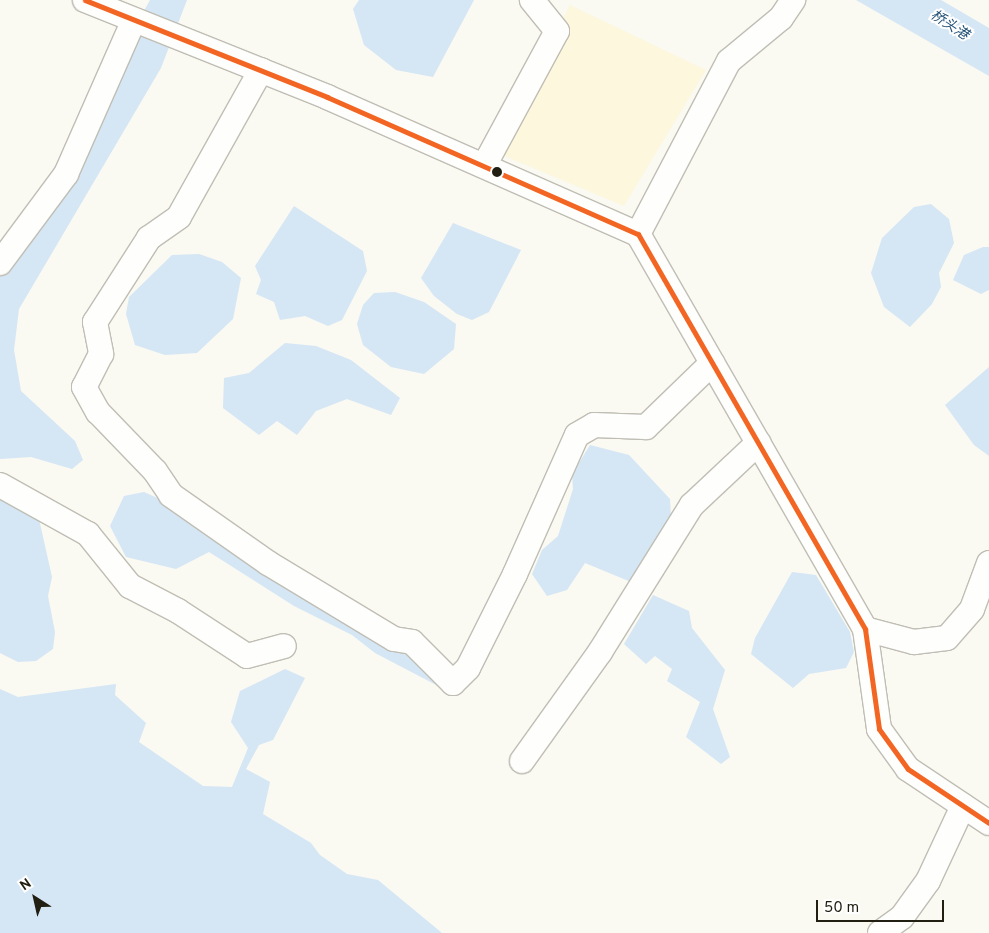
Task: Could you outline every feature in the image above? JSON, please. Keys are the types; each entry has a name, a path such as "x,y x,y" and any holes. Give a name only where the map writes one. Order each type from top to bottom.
{"street":[{"path":"85,0 261,70 638,234 864,629 879,729 908,769 989,823"},
{"path":"484,166 557,31 532,0"},
{"path":"638,234 729,61 781,18 793,0"},
{"path":"0,262 66,174 134,20"},
{"path":"261,70 179,217 149,238 95,322 101,354 84,387 98,412 155,471 171,495 268,563 394,638 412,642 452,682 468,668 515,574 577,435 594,425 646,427 712,363"},
{"path":"522,761 600,652 692,505 758,443"},
{"path":"0,484 88,534 130,586 178,611 247,656 284,646"},
{"path":"864,629 914,642 947,638 972,609 989,563"},
{"path":"880,933 902,917 928,881 964,806"}],"shaded area":[{"path":"570,5 706,70 624,206 495,152"}],"water":[{"path":"150,0 187,0 161,68 19,309 14,350 21,391 75,441 83,460 72,469 31,457 0,459 0,276 116,91 122,51"},
{"path":"359,0 474,0 433,77 396,70 364,45 353,9"},
{"name":"桥头港","path":"856,0 941,0 989,28 989,76"},
{"path":"931,204 949,219 954,243 939,273 941,287 932,304 910,327 884,307 871,273 882,238 914,207"},
{"path":"294,206 363,251 367,271 342,320 328,326 305,316 280,320 274,302 256,294 261,280 255,266"},
{"path":"453,223 521,250 489,312 472,320 457,314 434,296 421,278"},
{"path":"983,247 989,247 989,290 981,294 953,280 964,255"},
{"path":"199,254 222,262 241,278 233,319 197,353 165,355 135,345 126,314 129,297 172,255"},
{"path":"395,292 424,302 456,324 454,349 424,374 391,367 363,345 357,324 363,305 374,293"},
{"path":"285,343 316,346 351,360 400,398 391,415 347,399 316,411 297,435 277,421 259,435 223,408 224,378 249,373"},
{"path":"989,367 989,456 974,445 945,405"},
{"path":"590,445 629,455 670,499 671,517 631,582 585,563 567,590 547,596 532,574 542,550 558,536 573,489 572,474"},
{"path":"144,492 207,520 396,647 442,683 440,687 375,653 352,635 294,606 209,552 176,569 126,557 110,526 124,496"},
{"path":"0,495 39,519 52,577 48,596 55,632 53,649 36,661 18,662 0,653"},
{"path":"792,572 816,575 850,632 854,652 846,668 809,674 793,688 751,654 755,638"},
{"path":"653,595 689,611 692,628 725,670 713,709 730,757 721,764 686,737 700,702 667,681 672,669 655,656 646,664 624,644"},
{"path":"285,669 305,678 273,740 259,745 246,769 270,782 263,814 311,843 320,855 347,874 378,880 442,933 0,933 0,689 18,697 116,684 115,695 146,723 139,742 203,786 232,787 248,748 231,722 240,691"}],"transit line":[{"path":"85,0 327,97 638,234 865,629 879,729 908,769 989,823"}]}
